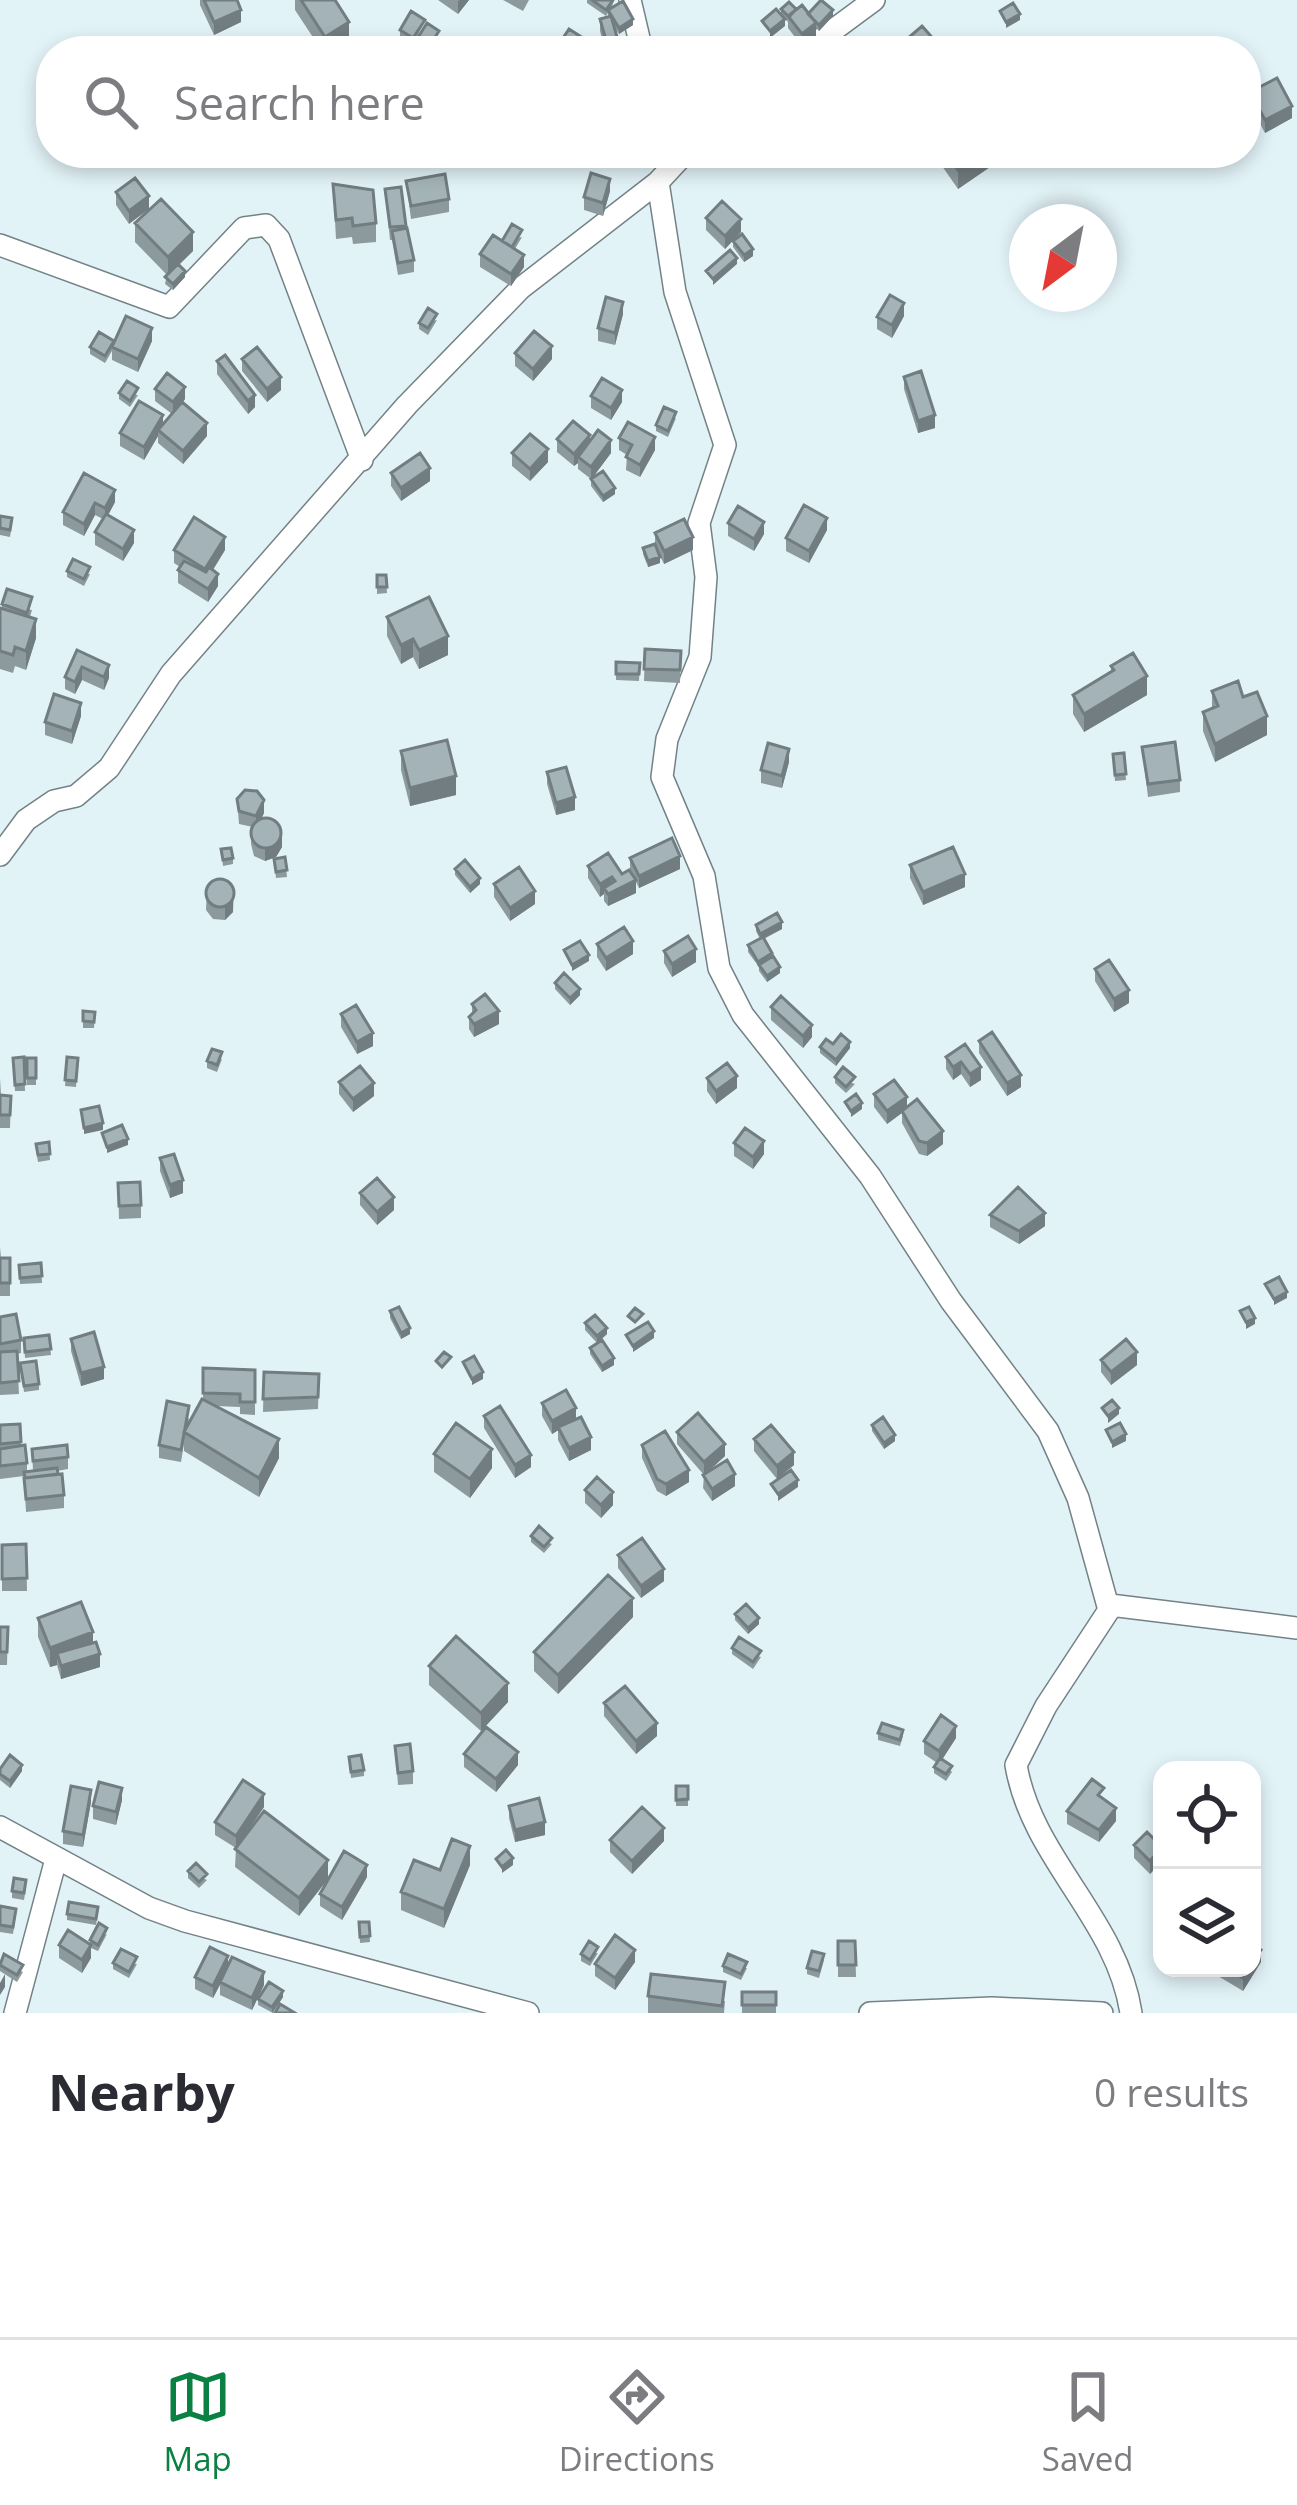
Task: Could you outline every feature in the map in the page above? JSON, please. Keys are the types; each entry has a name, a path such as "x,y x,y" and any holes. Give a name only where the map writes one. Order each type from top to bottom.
{"street":[{"path":"630,0 638,36"},
{"path":"825,36 874,0"},
{"path":"0,855 26,820 54,801 76,796 109,768 171,674 521,288 666,168"},
{"path":"671,168 687,338 712,394 725,445 699,524 706,577 700,657 668,740 662,777 704,876 719,968 743,1016 871,1176 951,1301 1048,1431 1078,1498 1110,1605 1016,1765 1045,1842 1121,1964 1131,2013"},
{"path":"0,245 169,307 244,228 266,225 279,239 362,460"},
{"path":"1110,1605 1297,1628"},
{"path":"0,1827 185,1922 519,2012"},
{"path":"15,2013 56,1859"},
{"path":"870,2013 973,2008 1102,2013"}],"building":[{"path":"204,0 237,0 241,10 214,22"},
{"path":"301,0 335,0 349,22 324,36"},
{"path":"592,0 613,0 606,10"},
{"path":"821,0 833,10 819,25 808,14"},
{"path":"623,1 633,19 619,28 608,10"},
{"path":"789,2 796,9 789,17 781,9"},
{"path":"1013,3 1020,14 1006,22 1000,11"},
{"path":"802,5 816,23 802,34 788,16"},
{"path":"776,9 785,19 770,31 762,21"},
{"path":"411,11 425,20 414,36 400,30"},
{"path":"611,16 617,36 605,36 600,19"},
{"path":"427,23 439,31 436,36 419,36"},
{"path":"922,26 931,36 910,36"},
{"path":"1277,78 1292,106 1265,120 1261,86"},
{"path":"591,173 610,179 603,203 584,197"},
{"path":"445,174 449,199 411,206 406,181"},
{"path":"135,178 149,196 129,211 116,192"},
{"path":"333,184 373,190 376,223 353,226 352,218 336,220"},
{"path":"401,187 406,226 390,227 385,189"},
{"path":"161,199 193,232 168,257 135,223"},
{"path":"722,201 741,219 725,236 706,218"},
{"path":"512,224 522,230 512,247 502,241"},
{"path":"407,228 414,260 398,263 392,231"},
{"path":"742,234 753,249 744,255 733,241"},
{"path":"493,235 524,255 511,274 480,254"},
{"path":"730,250 737,258 713,279 706,271"},
{"path":"178,264 185,271 173,284 165,277"},
{"path":"890,295 904,303 892,325 877,317"},
{"path":"606,297 623,302 615,333 598,328"},
{"path":"428,308 437,314 428,328 419,323"},
{"path":"126,316 152,328 138,359 112,347"},
{"path":"534,331 552,346 533,369 515,353"},
{"path":"99,332 114,341 105,356 90,347"},
{"path":"257,347 281,377 267,389 242,359"},
{"path":"225,355 255,395 248,401 217,361"},
{"path":"921,371 935,415 918,421 904,377"},
{"path":"167,373 185,387 173,402 155,389"},
{"path":"602,378 622,390 611,408 591,396"},
{"path":"127,381 138,388 130,401 119,393"},
{"path":"139,401 163,415 144,447 120,433"},
{"path":"182,402 207,423 183,451 158,430"},
{"path":"664,407 676,412 668,431 656,425"},
{"path":"573,421 590,435 574,454 557,439"},
{"path":"628,422 655,437 640,465 626,457 632,445 619,438"},
{"path":"598,430 611,440 591,467 578,457"},
{"path":"530,434 548,449 530,469 512,453"},
{"path":"420,453 430,468 401,488 391,473"},
{"path":"603,471 615,488 603,496 591,479"},
{"path":"84,473 115,490 105,508 95,503 84,524 63,512"},
{"path":"804,505 827,518 809,551 786,538"},
{"path":"738,506 764,522 754,539 728,523"},
{"path":"106,514 134,530 123,549 95,532"},
{"path":"0,516 12,518 10,530 0,528"},
{"path":"194,517 225,537 205,569 174,550"},
{"path":"684,519 693,537 664,551 655,533"},
{"path":"655,544 660,557 648,561 643,548"},
{"path":"73,559 90,567 84,579 67,571"},
{"path":"184,561 218,574 208,589 178,570"},
{"path":"377,575 386,575 387,587 377,587"},
{"path":"7,589 32,597 27,613 2,604"},
{"path":"429,597 448,636 419,650 413,639 401,645 387,617"},
{"path":"0,608 36,619 26,651 15,647 13,655 0,651"},
{"path":"645,649 681,651 680,670 644,669"},
{"path":"77,650 109,665 104,677 82,667 75,682 65,677"},
{"path":"1133,653 1147,676 1084,714 1073,695"},
{"path":"616,662 640,663 639,674 616,674"},
{"path":"1238,681 1243,697 1257,692 1267,716 1215,744 1203,712 1218,706 1212,691"},
{"path":"54,694 81,703 72,731 45,722"},
{"path":"447,740 456,776 410,788 401,751"},
{"path":"1175,742 1180,780 1148,784 1142,747"},
{"path":"768,743 789,749 782,776 761,770"},
{"path":"1124,753 1126,774 1115,775 1113,754"},
{"path":"566,767 575,797 556,803 547,772"},
{"path":"245,790 257,791 264,800 256,816 239,811 237,799"},
{"path":"266,818 281,833 266,848 251,833"},
{"path":"672,838 680,856 639,876 630,858"},
{"path":"953,847 965,874 923,892 910,865"},
{"path":"231,848 233,858 223,860 221,849"},
{"path":"608,853 622,874 629,870 636,880 608,894 604,888 615,881 612,877 600,884 588,866"},
{"path":"285,857 287,870 276,872 274,859"},
{"path":"465,860 480,878 470,887 455,869"},
{"path":"519,867 535,891 510,908 494,884"},
{"path":"220,879 230,883 234,893 230,903 220,907 210,903 206,893 210,883"},
{"path":"777,913 782,922 760,934 756,925"},
{"path":"624,927 633,941 606,958 597,944"},
{"path":"688,936 696,949 672,964 664,951"},
{"path":"763,937 772,953 758,962 748,945"},
{"path":"580,941 589,955 572,965 564,950"},
{"path":"773,956 780,967 767,976 759,965"},
{"path":"1109,960 1129,990 1114,999 1095,969"},
{"path":"564,973 580,989 570,998 555,983"},
{"path":"485,994 499,1011 474,1024 469,1017 476,1010 472,1004"},
{"path":"781,996 812,1025 803,1036 771,1007"},
{"path":"356,1005 373,1033 357,1042 341,1014"},
{"path":"83,1011 95,1012 94,1022 83,1021"},
{"path":"992,1032 1021,1075 1007,1083 979,1041"},
{"path":"841,1034 850,1042 836,1060 820,1047 826,1039 833,1044"},
{"path":"965,1044 981,1067 970,1074 961,1062 953,1067 946,1057"},
{"path":"212,1049 222,1052 217,1065 207,1061"},
{"path":"24,1057 25,1084 15,1085 13,1058"},
{"path":"67,1057 78,1058 76,1081 65,1080"},
{"path":"27,1058 36,1058 36,1078 27,1078"},
{"path":"727,1063 737,1076 716,1091 707,1078"},
{"path":"360,1066 374,1083 353,1099 339,1082"},
{"path":"843,1067 855,1077 846,1087 835,1077"},
{"path":"894,1080 907,1097 887,1111 874,1094"},
{"path":"856,1094 862,1103 851,1111 845,1102"},
{"path":"0,1095 11,1096 10,1115 0,1115"},
{"path":"917,1099 943,1131 927,1143 919,1141 902,1111"},
{"path":"99,1106 103,1123 84,1128 81,1110"},
{"path":"122,1125 128,1139 107,1147 102,1133"},
{"path":"745,1128 764,1141 753,1157 734,1143"},
{"path":"49,1142 50,1154 38,1155 36,1144"},
{"path":"174,1154 183,1180 170,1185 160,1158"},
{"path":"377,1178 394,1197 377,1212 360,1193"},
{"path":"140,1182 141,1205 119,1206 118,1183"},
{"path":"1018,1187 1045,1213 1019,1231 990,1215"},
{"path":"0,1258 10,1258 10,1283 0,1283"},
{"path":"41,1263 42,1276 20,1278 19,1265"},
{"path":"1279,1277 1287,1292 1274,1299 1265,1284"},
{"path":"399,1307 410,1328 401,1333 390,1311"},
{"path":"1249,1307 1255,1318 1246,1322 1240,1311"},
{"path":"635,1308 643,1314 635,1322 628,1316"},
{"path":"16,1314 21,1340 0,1344 0,1317"},
{"path":"595,1315 607,1328 597,1336 585,1323"},
{"path":"648,1322 654,1331 633,1346 626,1335"},
{"path":"94,1332 104,1367 81,1373 71,1339"},
{"path":"49,1335 51,1349 25,1352 24,1338"},
{"path":"1126,1339 1137,1352 1111,1372 1101,1360"},
{"path":"602,1340 614,1358 602,1366 590,1348"},
{"path":"17,1351 19,1381 0,1383 0,1352"},
{"path":"444,1352 451,1357 442,1367 436,1361"},
{"path":"474,1356 483,1372 472,1379 463,1362"},
{"path":"36,1361 39,1384 24,1386 20,1363"},
{"path":"203,1368 255,1370 255,1402 240,1402 240,1394 203,1393"},
{"path":"264,1372 319,1374 318,1397 263,1399"},
{"path":"566,1390 576,1408 552,1421 542,1403"},
{"path":"202,1399 279,1439 259,1478 184,1432"},
{"path":"1112,1400 1119,1408 1108,1416 1102,1408"},
{"path":"167,1401 189,1406 181,1450 159,1445"},
{"path":"500,1406 531,1455 515,1465 484,1416"},
{"path":"698,1413 725,1444 704,1462 677,1432"},
{"path":"581,1417 591,1437 569,1448 558,1427"},
{"path":"883,1417 895,1435 884,1443 872,1425"},
{"path":"456,1423 492,1449 470,1479 434,1454"},
{"path":"1120,1423 1126,1434 1112,1442 1106,1430"},
{"path":"20,1424 21,1442 0,1444 0,1425"},
{"path":"771,1425 794,1452 777,1466 754,1439"},
{"path":"665,1431 689,1470 666,1484 657,1479 642,1445"},
{"path":"25,1445 27,1463 0,1466 0,1449"},
{"path":"67,1445 68,1457 33,1461 32,1449"},
{"path":"727,1460 735,1474 712,1489 703,1475"},
{"path":"57,1468 58,1474 25,1478 24,1472"},
{"path":"791,1470 798,1480 778,1494 771,1484"},
{"path":"62,1474 64,1495 26,1499 24,1478"},
{"path":"597,1477 613,1492 601,1505 585,1490"},
{"path":"539,1526 552,1538 544,1547 531,1536"},
{"path":"642,1538 664,1569 641,1586 618,1555"},
{"path":"26,1544 27,1578 2,1579 2,1545"},
{"path":"608,1575 633,1598 558,1675 534,1652"},
{"path":"81,1602 93,1632 50,1648 38,1618"},
{"path":"746,1604 759,1618 748,1628 735,1614"},
{"path":"0,1627 8,1627 7,1652 0,1652"},
{"path":"456,1636 508,1683 481,1713 429,1666"},
{"path":"739,1637 761,1651 753,1662 732,1648"},
{"path":"96,1642 100,1654 61,1666 57,1653"},
{"path":"625,1686 657,1723 636,1741 604,1703"},
{"path":"941,1715 956,1726 939,1751 924,1741"},
{"path":"882,1723 903,1730 900,1740 878,1733"},
{"path":"486,1727 518,1752 496,1779 464,1754"},
{"path":"410,1744 413,1771 398,1773 395,1746"},
{"path":"10,1755 22,1765 10,1781 0,1769"},
{"path":"361,1755 364,1770 351,1772 349,1757"},
{"path":"940,1758 952,1766 946,1774 934,1767"},
{"path":"1092,1779 1104,1788 1098,1795 1116,1808 1099,1830 1067,1811"},
{"path":"243,1780 264,1794 236,1836 215,1822"},
{"path":"99,1782 122,1788 116,1812 93,1806"},
{"path":"71,1786 91,1790 83,1835 63,1831"},
{"path":"676,1786 688,1786 688,1799 676,1800"},
{"path":"539,1798 545,1822 515,1830 509,1806"},
{"path":"642,1807 664,1828 632,1861 610,1840"},
{"path":"264,1811 328,1860 299,1898 235,1849"},
{"path":"1147,1832 1153,1838 1153,1858 1150,1861 1134,1845"},
{"path":"452,1839 470,1846 444,1909 401,1892 414,1860 440,1870"},
{"path":"506,1850 513,1858 502,1867 496,1859"},
{"path":"344,1851 367,1865 342,1907 320,1894"},
{"path":"196,1863 207,1874 199,1882 188,1871"},
{"path":"14,1878 26,1880 24,1893 12,1891"},
{"path":"69,1902 98,1907 96,1919 67,1914"},
{"path":"0,1906 16,1909 13,1927 0,1925"},
{"path":"359,1922 369,1922 370,1936 360,1937"},
{"path":"99,1923 107,1928 98,1945 90,1940"},
{"path":"68,1930 91,1945 82,1960 59,1945"},
{"path":"615,1935 635,1950 615,1978 595,1964"},
{"path":"589,1941 598,1947 590,1960 581,1954"},
{"path":"838,1941 855,1941 856,1965 838,1965"},
{"path":"210,1947 228,1956 213,1986 195,1977"},
{"path":"121,1949 137,1957 129,1972 113,1963"},
{"path":"812,1951 824,1954 819,1971 807,1968"},
{"path":"4,1954 23,1965 17,1975 0,1965"},
{"path":"728,1954 747,1962 741,1974 723,1966"},
{"path":"232,1957 264,1972 252,1998 220,1982"},
{"path":"651,1974 725,1982 722,2006 648,1996"},
{"path":"269,1982 283,1991 272,2007 258,1999"},
{"path":"742,1992 776,1992 776,2005 742,2005"}]}
